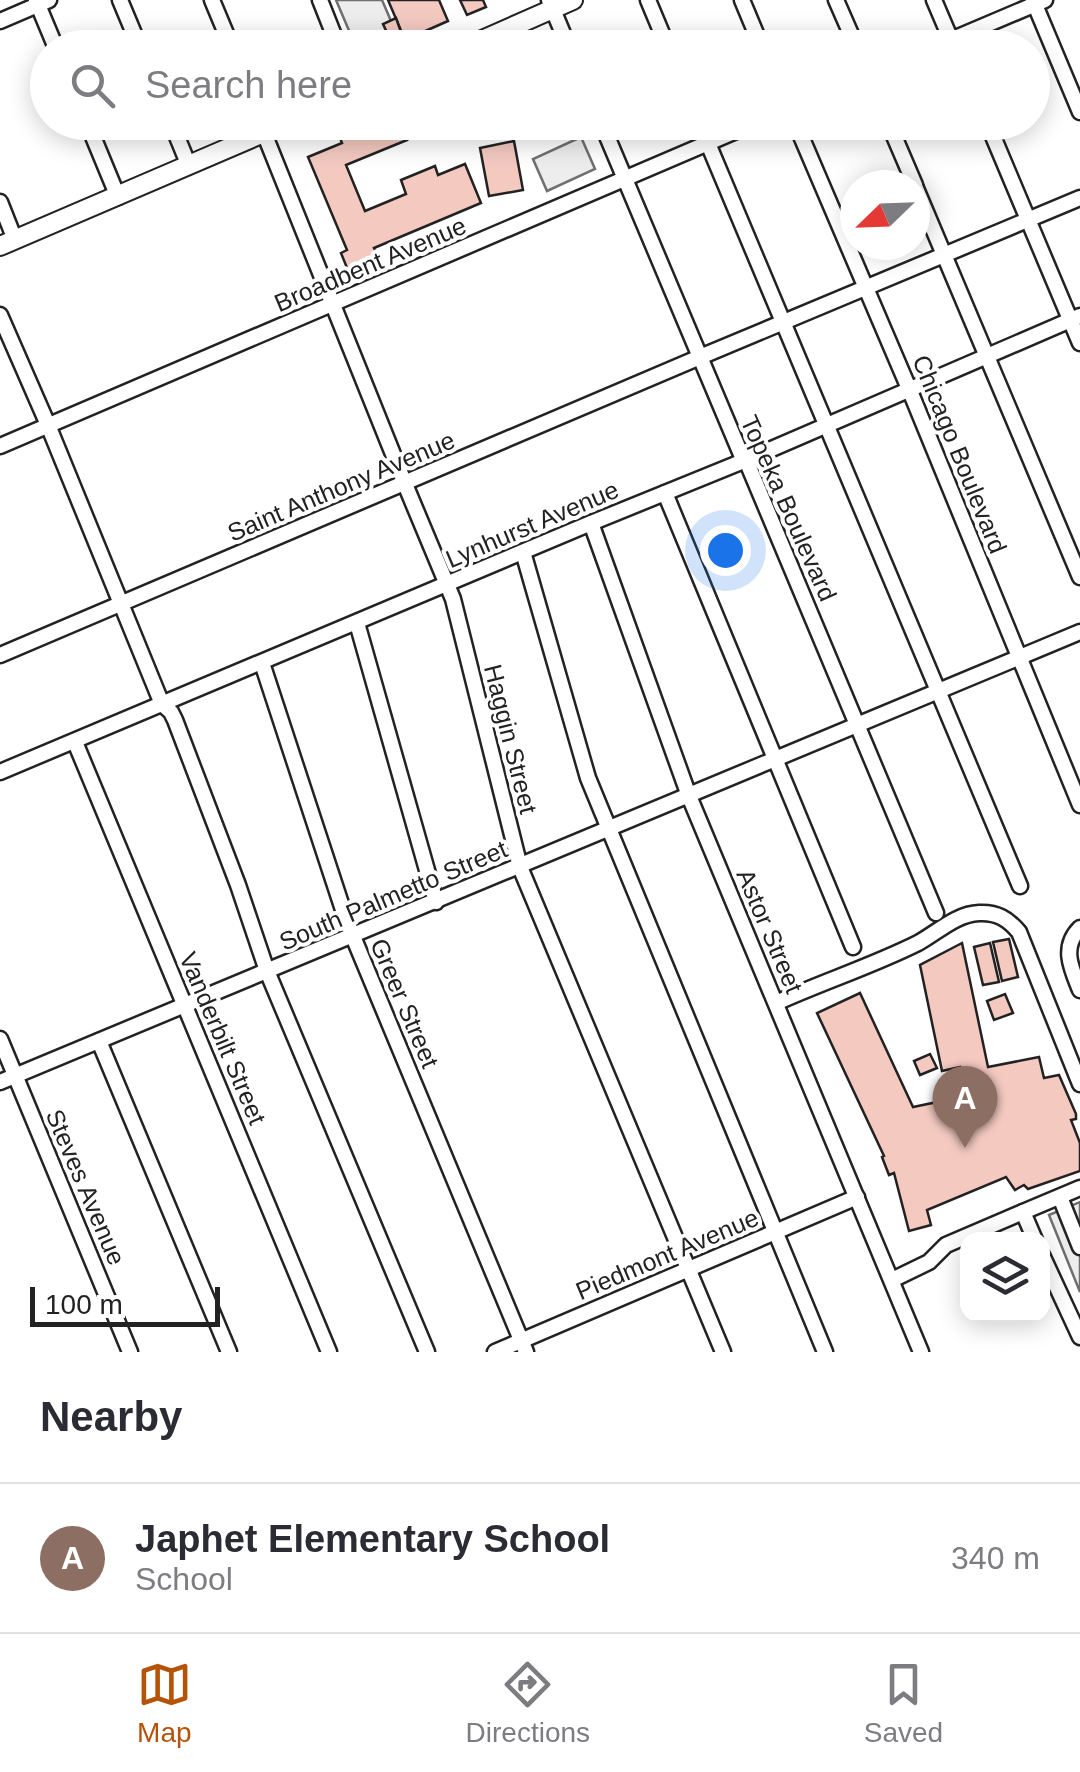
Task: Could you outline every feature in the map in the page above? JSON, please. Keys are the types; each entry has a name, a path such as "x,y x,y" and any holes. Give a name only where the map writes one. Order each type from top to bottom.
{"main road":[{"path":"500,30 551,4 573,0"},
{"path":"8,243 242,140"}],"street":[{"path":"120,0 132,30"},
{"path":"212,0 224,30"},
{"path":"320,0 332,30"},
{"path":"648,0 660,30"},
{"path":"742,0 754,30"},
{"path":"836,0 848,30"},
{"path":"934,0 947,30"},
{"path":"979,30 1038,1 1049,30"},
{"path":"0,21 42,2 51,30"},
{"path":"551,4 562,30"},
{"path":"1050,33 1080,112"},
{"path":"94,140 118,197"},
{"path":"178,140 189,166"},
{"name":"Haggin Street","path":"269,140 453,599 520,866 724,1352"},
{"name":"Topeka Boulevard","path":"608,140 936,912"},
{"path":"707,140 1020,886"},
{"name":"Broadbent Avenue","path":"0,446 715,140"},
{"name":"Chicago Boulevard","path":"803,140 1080,805"},
{"path":"896,140 908,170"},
{"path":"994,140 1075,318 1080,343"},
{"name":"Saint Anthony Avenue","path":"0,655 1080,198"},
{"path":"0,202 8,243"},
{"path":"930,222 1080,576"},
{"path":"0,315 162,704 176,720 268,971 426,1352"},
{"name":"Lynhurst Avenue","path":"0,772 910,391 1075,318"},
{"path":"665,493 853,948"},
{"name":"Astor Street","path":"591,523 689,796 921,1352"},
{"path":"523,552 588,778 825,1352"},
{"path":"357,623 436,902"},
{"name":"South Palmetto Street","path":"0,1082 1080,632"},
{"name":"Greer Street","path":"262,663 352,936 524,1346"},
{"name":"Vanderbilt Street","path":"75,742 328,1352"},
{"path":"776,1003 917,943 944,925 974,913 998,915 1009,920 1019,932 1080,1084"},
{"path":"1080,928 1072,936 1068,962 1080,990"},
{"name":"Steves Avenue","path":"0,1040 130,1352"},
{"path":"100,1041 229,1352"},
{"path":"892,1280 928,1262 946,1244 1080,1188"},
{"path":"1060,1196 1080,1247"},
{"name":"Piedmont Avenue","path":"494,1352 524,1346 857,1197"},
{"path":"1023,1212 1032,1232"},
{"path":"1050,1272 1080,1338"}],"shaded area":[{"path":"336,0 382,0 395,30 349,30"},
{"path":"582,140 595,169 547,191 533,159"},
{"path":"1080,1202 1080,1292 1049,1215"}],"building":[{"path":"388,0 439,0 448,21 428,30 401,30"},
{"path":"460,0 483,0 486,7 467,15"},
{"path":"396,18 400,30 386,30 383,24"},
{"path":"341,140 407,140 346,165 365,211 406,194 401,180 435,166 438,175 465,164 481,203 374,248 380,262 366,268 363,262 347,268 341,253 347,250 308,157 342,143"},
{"path":"514,141 523,190 489,196 480,148"},
{"path":"1009,939 1018,977 1002,981 993,942"},
{"path":"962,943 988,1067 1039,1057 1044,1078 1059,1075 1076,1114 1076,1119 1071,1120 1080,1143 1080,1171 1028,1189 1024,1185 1015,1190 1006,1177 927,1210 931,1225 909,1231 894,1173 889,1175 884,1156 817,1013 860,993 913,1107 966,1096 960,1067 942,1071 920,965"},
{"path":"990,943 999,982 983,985 974,947"},
{"path":"1005,994 1013,1013 994,1020 987,1001"},
{"path":"930,1054 937,1068 920,1075 914,1061"}],"place":[{"name":"Japhet Elementary School","path":"965,1148"}]}
